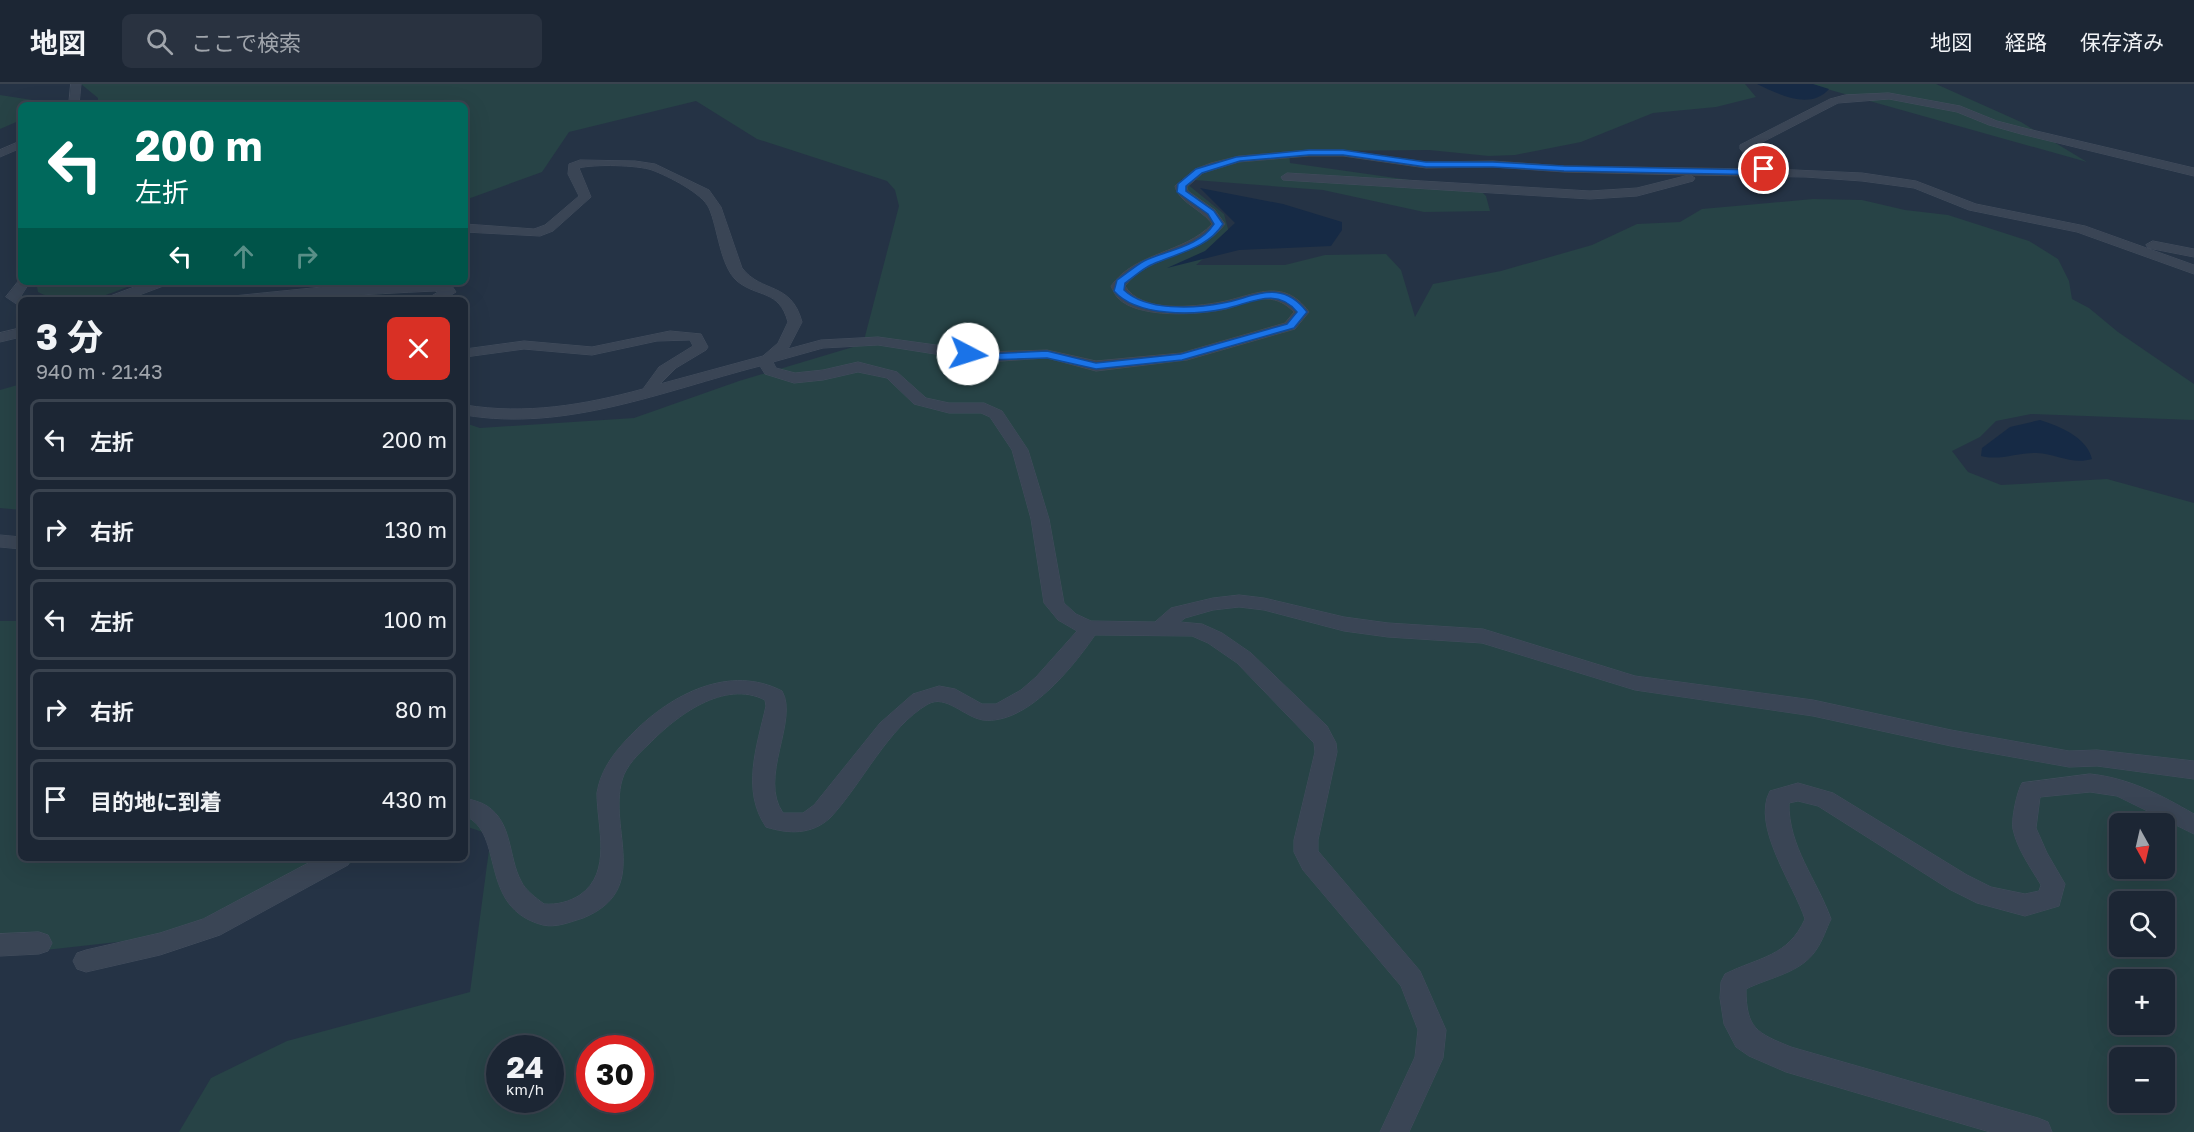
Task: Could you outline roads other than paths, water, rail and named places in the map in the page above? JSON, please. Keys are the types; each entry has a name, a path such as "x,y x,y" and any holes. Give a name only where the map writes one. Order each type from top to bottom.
{"street":[{"path":"74,102 76,84"},
{"path":"1768,173 1764,169 1767,168 1751,156 1744,147 1834,101 1855,97 1889,96 1960,109 1993,123 2025,132 2194,172"},
{"path":"0,154 18,145"},
{"path":"468,411 497,416 545,413 620,400 821,344 878,341 986,357 1047,354 1096,366 1182,357 1290,326 1302,312 1293,301 1271,295 1254,296 1224,306 1169,310 1142,305 1119,291 1120,282 1147,263 1193,246 1214,232 1219,224 1211,213 1182,192 1181,186 1199,171 1239,159 1309,153 1343,153 1426,165 1493,164 1564,169 1862,177 1916,185 1973,207 2080,229 2194,270"},
{"path":"468,228 535,233 549,228 585,197 573,172 573,165 580,163 635,164 666,172 705,193 715,207 735,269 742,278 779,296 791,307 795,322 784,345 765,361"},
{"path":"1287,177 1590,195 1637,192 1712,172"},
{"path":"2120,242 2158,245 2194,253"},
{"path":"18,301 13,297 21,285"},
{"path":"121,297 153,285"},
{"path":"266,297 353,289 435,287 447,289 449,292 438,297"},
{"path":"0,338 18,333"},
{"path":"468,351 524,345 569,353 596,351 653,337 696,337 701,346 662,370 652,383 650,390"},
{"path":"765,361 770,371 794,378 823,375 858,367 892,375 920,401 949,408 984,408 996,414 1020,450 1040,519 1054,603 1066,616 1089,628 1195,629 1215,638 1244,658 1319,732 1325,743 1326,752 1306,840 1306,852 1312,863 1411,979 1432,1030 1429,1058 1394,1132"},
{"path":"0,541 18,543"},
{"path":"1162,627 1178,613 1212,604 1239,601 1264,604 1344,624 1388,630 1483,636 1635,684 1813,708 1951,738 2069,759 2097,758 2194,770"},
{"path":"468,808 485,816 498,837 508,883 520,899 536,912 549,915 563,914 585,904 601,892 610,879 612,848 608,804 610,781 622,757 659,720 682,703 702,694 749,687 765,690 775,696 777,706 764,781 765,806 771,817 783,824 797,823 813,819 826,808 891,727 920,700 933,694 958,698 980,712 1005,709 1019,703 1073,654 1089,628"},
{"path":"2038,1132 1786,1059 1749,1042 1737,1020 1731,999 1734,982 1784,963 1806,945 1818,919 1813,900 1788,858 1775,814 1778,797 1798,792 1825,799 1958,882 1986,896 2025,905 2050,899 2053,884 2037,858 2024,828 2030,789 2090,783 2116,786 2143,797 2194,825"},
{"path":"86,961 160,944 211,927 334,861"},
{"path":"0,945 39,943"}],"water":[{"path":"1757,84 1813,84 1829,89 1821,96 1803,100 1784,96"},
{"path":"1200,188 1283,204 1342,222 1342,230 1331,246 1239,250 1167,268 1205,251 1235,223"},
{"path":"2040,420 2063,429 2078,439 2089,451 2092,459 2078,461 2037,453 1995,458 1981,456 1982,448 2010,427"}]}
